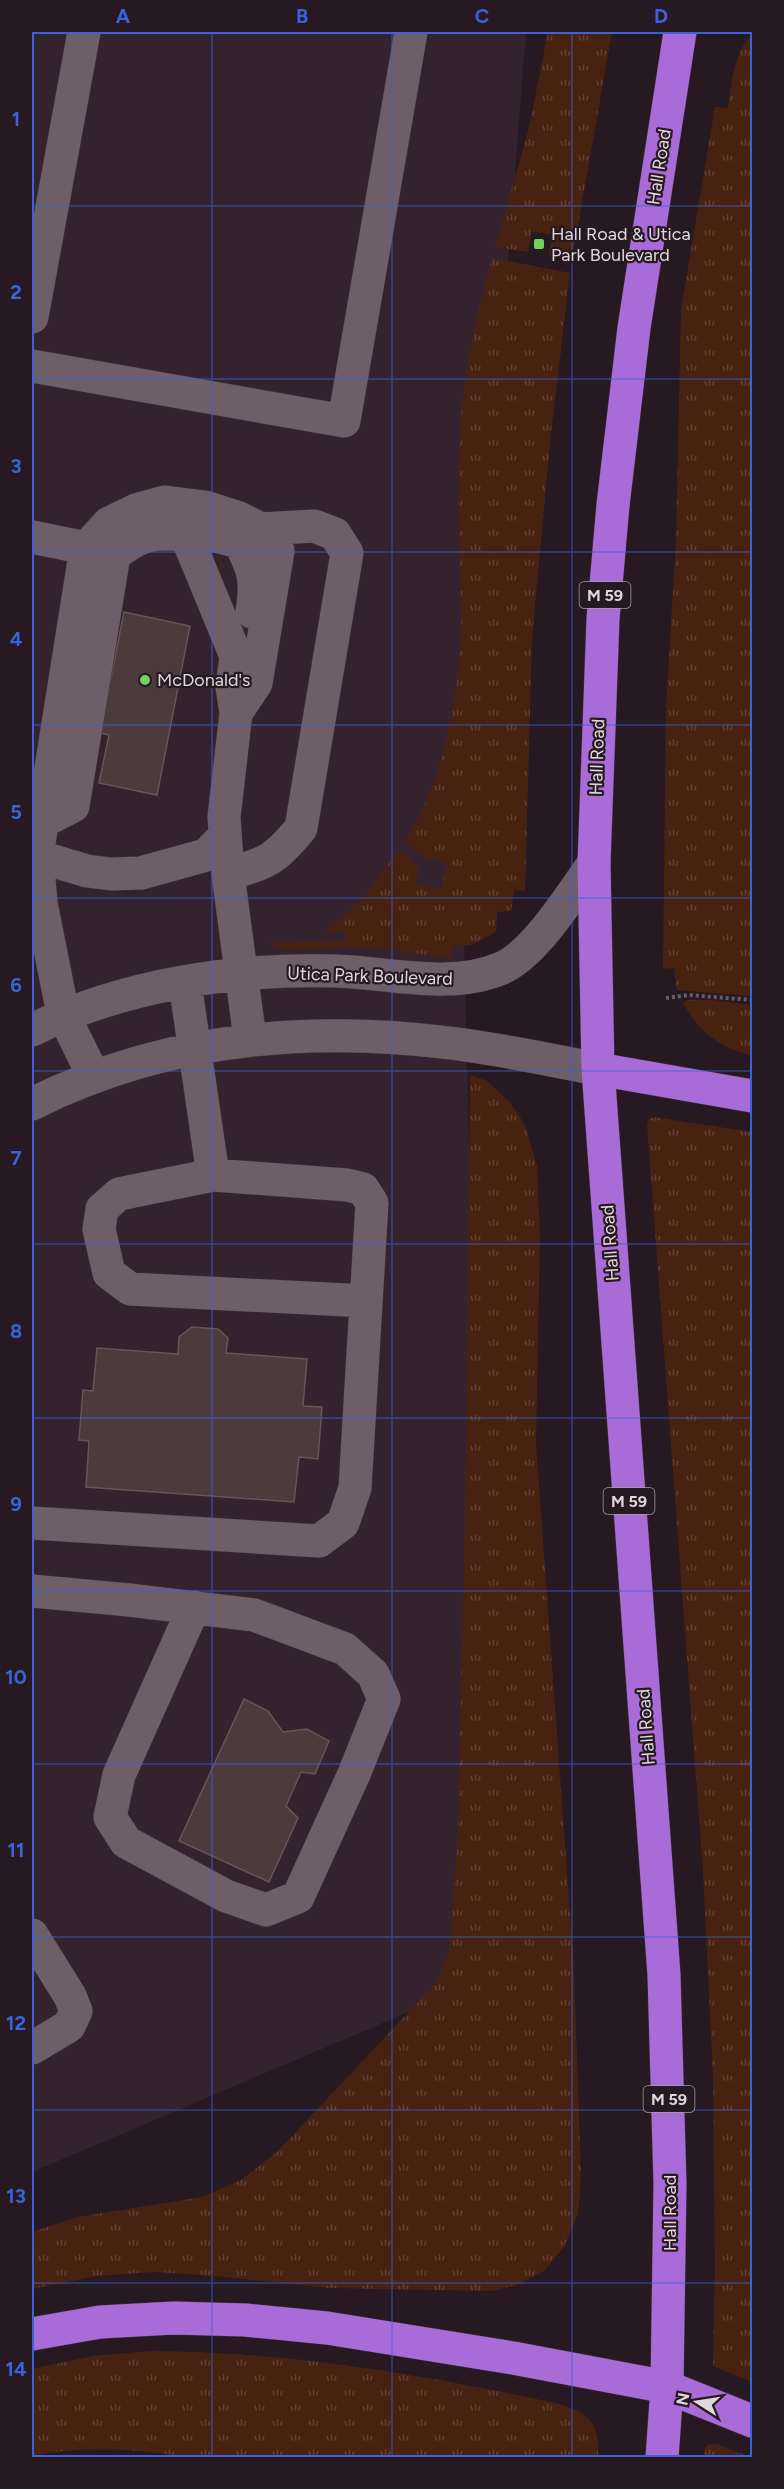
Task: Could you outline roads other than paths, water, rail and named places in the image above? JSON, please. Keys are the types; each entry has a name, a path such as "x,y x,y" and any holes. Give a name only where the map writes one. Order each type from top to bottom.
{"highway":[{"name":"Hall Road","path":"662,2457 667,2387 670,2184 664,1975 598,1069 594,863 601,653 613,505 634,328 680,32"},
{"path":"598,1069 753,1096"},
{"path":"32,2334 100,2322 174,2318 245,2320 327,2328 667,2387 753,2421"}],"street":[{"path":"32,318 84,32"},
{"path":"32,366 344,421 411,32"},
{"path":"94,1077 63,1014 41,903 37,856 86,548 109,523 135,510 165,502 205,507 239,518 261,529 278,551 256,683 236,713"},
{"path":"228,874 259,866 282,852 301,828 346,553 334,534 314,526 261,529"},
{"path":"42,822 73,806 114,555 132,541 159,533 216,536 239,542 251,563 256,588 249,627 236,656 231,687 236,713 224,837 250,1039"},
{"path":"186,535 224,621 236,656"},
{"path":"32,537 86,548"},
{"path":"37,856 87,871 111,874 141,873 206,855 224,837"},
{"name":"Utica Park Boulevard","path":"32,1030 63,1014 139,990 242,975 336,971 470,979 505,967 537,941 594,863"},
{"path":"185,983 213,1175"},
{"path":"32,1104 94,1077 146,1059 195,1047 250,1039 303,1035 360,1035 449,1043 598,1069"},
{"path":"32,1523 319,1541 343,1523 355,1488 372,1203 363,1189 347,1185 213,1175 119,1194 102,1209 99,1229 109,1273 130,1289 366,1301"},
{"path":"32,1591 194,1607 254,1615 345,1649 373,1674 384,1699 354,1774 298,1897 266,1910 226,1896 126,1842 110,1817 119,1775 194,1607"},
{"path":"32,1935 70,1996 76,2011 69,2026 32,2048"}],"place":[{"name":"Hall Road & Utica Park Boulevard","path":"539,244"},
{"name":"McDonald's","path":"145,680"}]}
